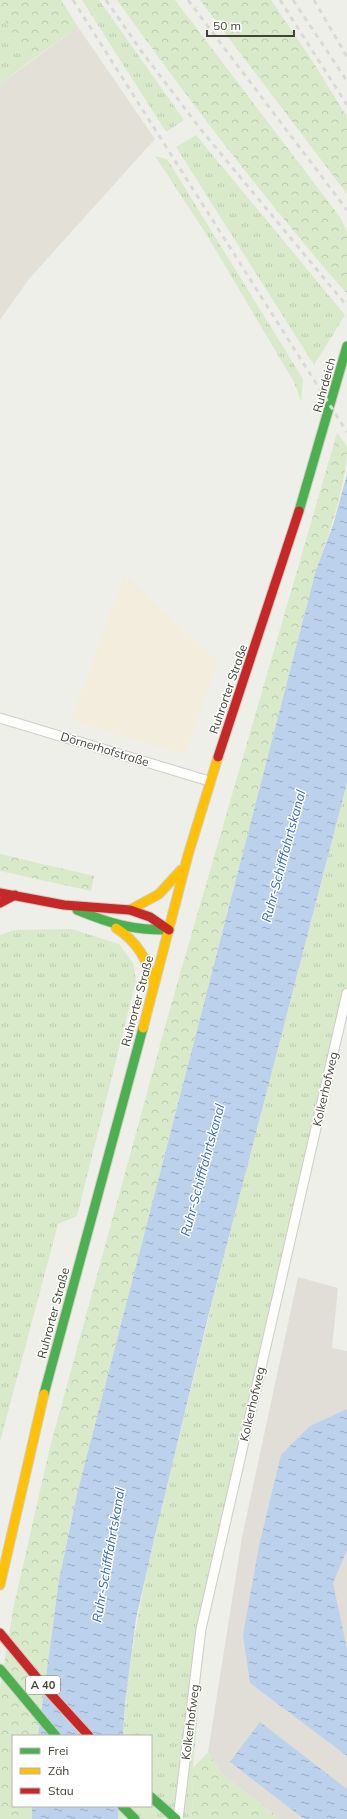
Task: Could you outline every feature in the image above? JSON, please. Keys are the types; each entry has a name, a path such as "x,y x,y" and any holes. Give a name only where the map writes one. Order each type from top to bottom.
{"main road":[{"name":"Ruhrdeich","path":"325,430 347,346"},
{"name":"Ruhrorter Straße","path":"0,1585 36,1424 169,930 184,865 209,781 259,634 325,430"},
{"path":"130,910 152,901 167,886 184,865"},
{"path":"0,893 64,905 130,910 150,917 169,930"},
{"path":"0,903 15,895"},
{"path":"64,905 106,922 128,935 138,945 148,962 154,985"},
{"path":"106,922 142,930 169,930"},
{"name":"A 40","path":"0,1633 48,1691 89,1735"},
{"name":"A 40","path":"0,1669 55,1735"},
{"path":"152,1798 177,1819"},
{"path":"123,1807 135,1819"}],"street":[{"name":"Dörnerhofstraße","path":"0,718 209,781"},
{"name":"Kolkerhofweg","path":"177,1819 201,1629 347,993"}],"shaded area":[{"path":"78,27 155,139 29,279 0,320 0,84"},
{"path":"124,575 218,661 185,755 71,720"},
{"path":"298,1277 338,1288 332,1348 347,1351 347,1819 280,1819 221,1773 208,1752 242,1537"}],"green space":[{"path":"0,0 61,0 78,27 30,61 0,13"},
{"path":"82,0 99,0 184,120 166,132"},
{"path":"117,0 175,0 340,217 347,232 347,294 257,187 172,76"},
{"path":"200,0 271,0 313,62 347,117 347,194"},
{"path":"0,13 30,61 0,84"},
{"path":"196,135 345,315 314,365 176,147"},
{"path":"155,156 167,159 303,379 301,402 294,382 208,237"},
{"path":"337,433 347,448 344,477 331,526 316,570 77,1494 59,1580 38,1735 12,1735 12,1807 32,1807 32,1819 0,1819 0,1688 14,1605 50,1447 171,1005"},
{"path":"347,783 347,1008 205,1631 193,1768 192,1819 118,1819 119,1807 152,1807 152,1735 123,1735 132,1649 158,1520 228,1240"},
{"path":"0,854 94,876 91,891 0,871"},
{"path":"72,929 119,944 133,963 136,981 77,1216 58,1224 0,1442 0,935 14,930"},
{"path":"208,1752 221,1773 280,1819 192,1819 193,1768"}],"water":[{"name":"Ruhr-Schifffahrtskanal","path":"347,474 347,783 208,1317 155,1535 136,1619 125,1703 123,1735 38,1735 59,1580 77,1494 316,570 333,525"},
{"path":"347,1409 347,1550 333,1583 347,1649 347,1756 250,1683 243,1635 259,1546 281,1455 310,1426"},
{"path":"260,1722 347,1789 347,1819 304,1819 230,1762"},
{"path":"32,1807 119,1807 118,1819 32,1819"}],"railway":[{"path":"73,0 347,432"},
{"path":"106,0 142,52 202,131 347,306"},
{"path":"188,0 347,210"},
{"path":"280,0 347,105"},
{"path":"293,0 347,81"},
{"path":"314,0 347,57"}],"traffic: fast":[{"path":"299,511 347,346"},
{"path":"77,910 122,925 144,929 169,930"},
{"path":"44,1394 143,1028"},
{"path":"0,1669 55,1735"},
{"path":"152,1798 176,1819"},
{"path":"123,1807 135,1819"}],"traffic: slow":[{"path":"143,1028 188,855 218,757"},
{"path":"130,910 159,894 181,870"},
{"path":"116,928 124,933 141,952 154,984"},
{"path":"0,1585 44,1394"}],"traffic: jam":[{"path":"218,757 299,511"},
{"path":"0,893 64,905 130,910 150,917 169,930"},
{"path":"0,903 15,895"},
{"path":"0,1633 48,1691 88,1735"}]}
